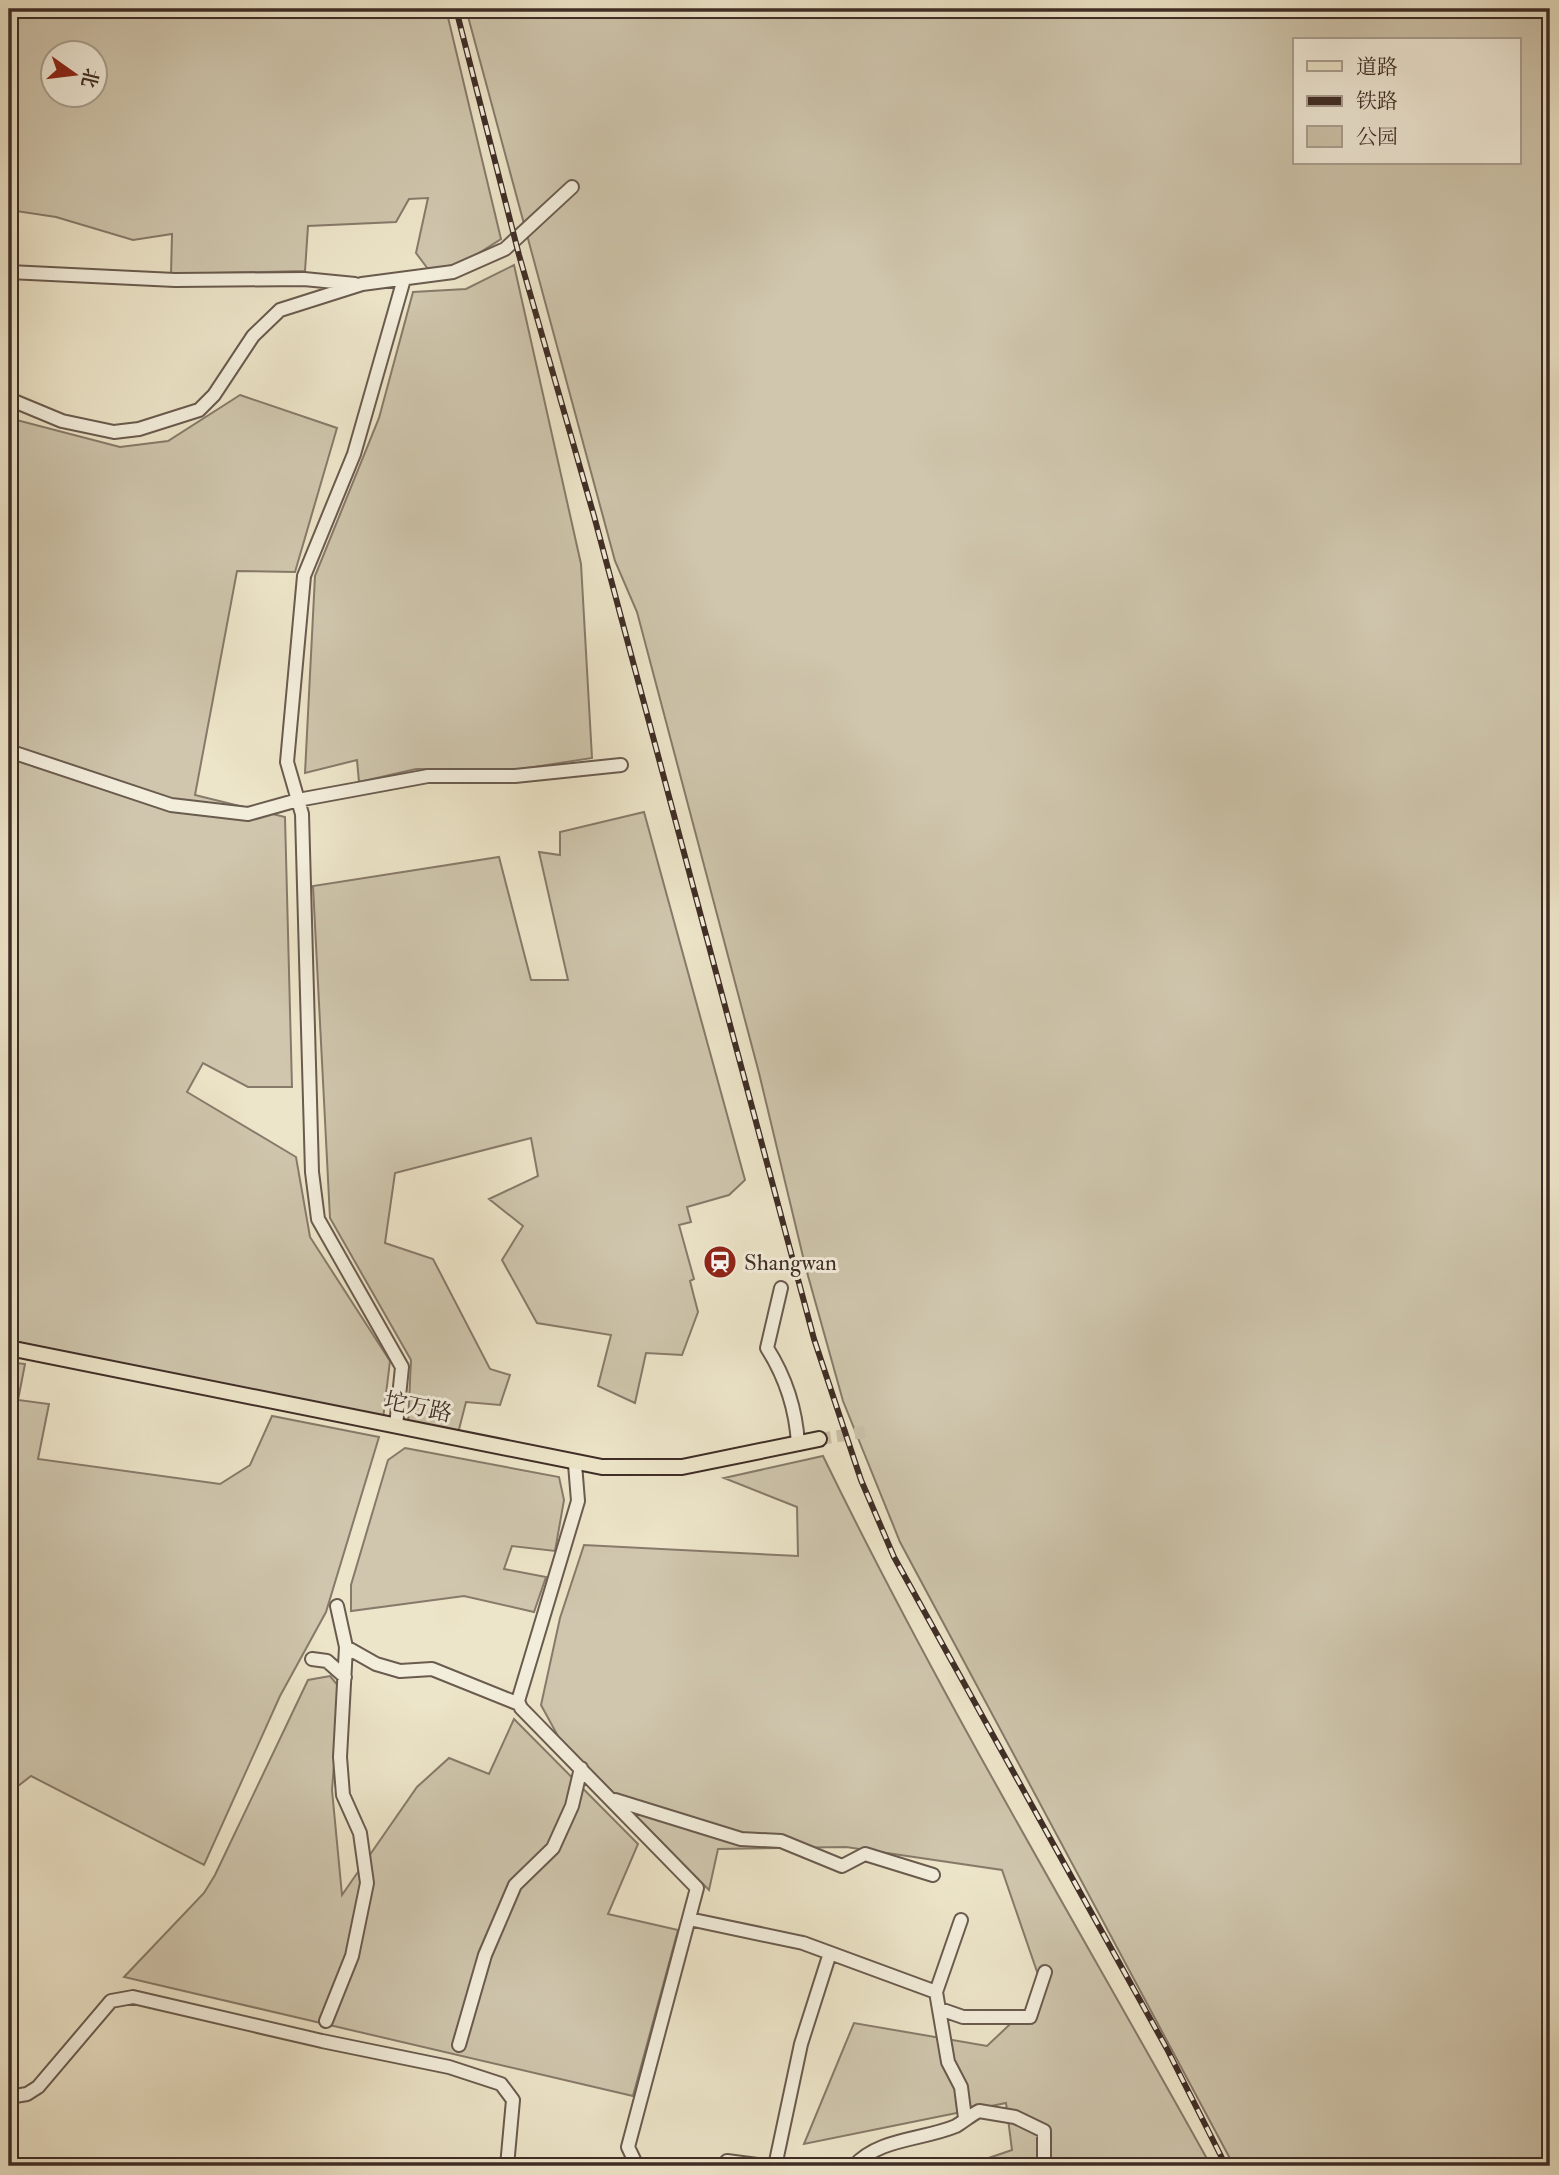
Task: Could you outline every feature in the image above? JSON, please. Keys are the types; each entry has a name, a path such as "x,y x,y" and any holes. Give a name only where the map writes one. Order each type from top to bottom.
{"main road":[{"name":"坨万路","path":"9,1348 575,1464 661,1469 819,1439"}],"street":[{"path":"9,399 62,421 114,432 172,420 199,410 214,395 253,336 280,310 362,284 453,272 505,249 572,187"},
{"path":"9,272 175,279 304,279 362,284"},
{"path":"396,1426 402,1367 318,1219 312,1172 302,814 287,762 304,576 354,454 404,279"},
{"path":"9,751 171,805 248,814 298,800 428,776 515,776 621,765"},
{"path":"781,1288 767,1348 781,1371 790,1398 798,1444"},
{"path":"519,1704 578,1502 575,1464"},
{"path":"326,2021 352,1956 367,1883 360,1833 343,1796 340,1757 346,1647 337,1606"},
{"path":"346,1647 376,1664 400,1671 432,1669 519,1704 697,1888 628,2147 637,2166"},
{"path":"312,1659 327,1661 345,1677"},
{"path":"459,2045 485,1955 515,1885 553,1848 572,1807 581,1768"},
{"path":"612,1799 741,1839 780,1841 842,1866 865,1854 933,1875"},
{"path":"689,1919 803,1943 936,1992"},
{"path":"961,1920 936,1992 948,2062 961,2087 965,2118"},
{"path":"775,2166 801,2045 830,1953"},
{"path":"940,2010 963,2017 1030,2017 1045,1972"},
{"path":"9,2097 27,2094 38,2087 111,2001 133,1997 449,2067 501,2084 513,2100 507,2166"},
{"path":"853,2166 864,2156 881,2148 958,2125 979,2111 1014,2117 1037,2125 1044,2131 1044,2166"},
{"path":"723,2166 727,2161 765,2166"}],"green space":[{"path":"9,9 446,9 501,239 462,264 428,269 416,253 428,198 409,199 396,222 308,226 305,271 171,274 172,234 133,240 56,217 9,210"},
{"path":"466,9 1550,9 1550,2166 1234,2166 900,1542 843,1401 805,1265 759,1073 637,612 615,561"},
{"path":"514,265 581,564 592,758 521,769 416,769 359,782 357,760 305,773 315,576 379,418 413,292 466,289"},
{"path":"240,395 337,428 295,572 237,571 195,795 285,817 292,1087 248,1087 203,1063 187,1092 296,1157 310,1237 390,1361 383,1419 9,1340 9,418 120,447 168,441"},
{"path":"644,812 745,1180 729,1195 687,1207 691,1222 679,1225 694,1279 690,1281 698,1312 682,1355 646,1353 635,1403 598,1386 611,1335 537,1323 502,1260 523,1226 489,1199 538,1176 531,1138 395,1173 385,1243 433,1259 490,1369 510,1375 500,1405 466,1402 457,1437 408,1424 411,1360 330,1218 313,886 499,857 531,980 568,980 539,852 560,855 560,832"},
{"path":"9,1362 25,1364 18,1400 49,1404 38,1459 220,1484 250,1465 272,1416 379,1437 326,1612 280,1696 204,1865 31,1776 9,1793"},
{"path":"405,1448 559,1477 564,1500 555,1551 512,1546 504,1569 546,1577 534,1612 464,1596 351,1611 351,1585 388,1460"},
{"path":"823,1456 963,1725 1211,2166 965,2166 1012,2150 1006,2103 804,2144 854,2023 987,2046 1044,1992 1002,1870 846,1847 718,1849 709,1890 559,1738 541,1705 560,1618 584,1545 798,1556 797,1507 724,1478"},
{"path":"330,1676 340,1688 332,1790 342,1895 417,1787 449,1758 489,1774 514,1719 638,1844 608,1914 678,1930 633,2096 124,1977 204,1893 308,1680"}],"tunnel":[{"path":"819,1439 865,1432"}],"railway":[{"path":"456,9 519,255 594,516 814,1339 861,1480 894,1557 1167,2049 1226,2166"}],"place":[{"name":"Shangwan","path":"720,1262"}]}
